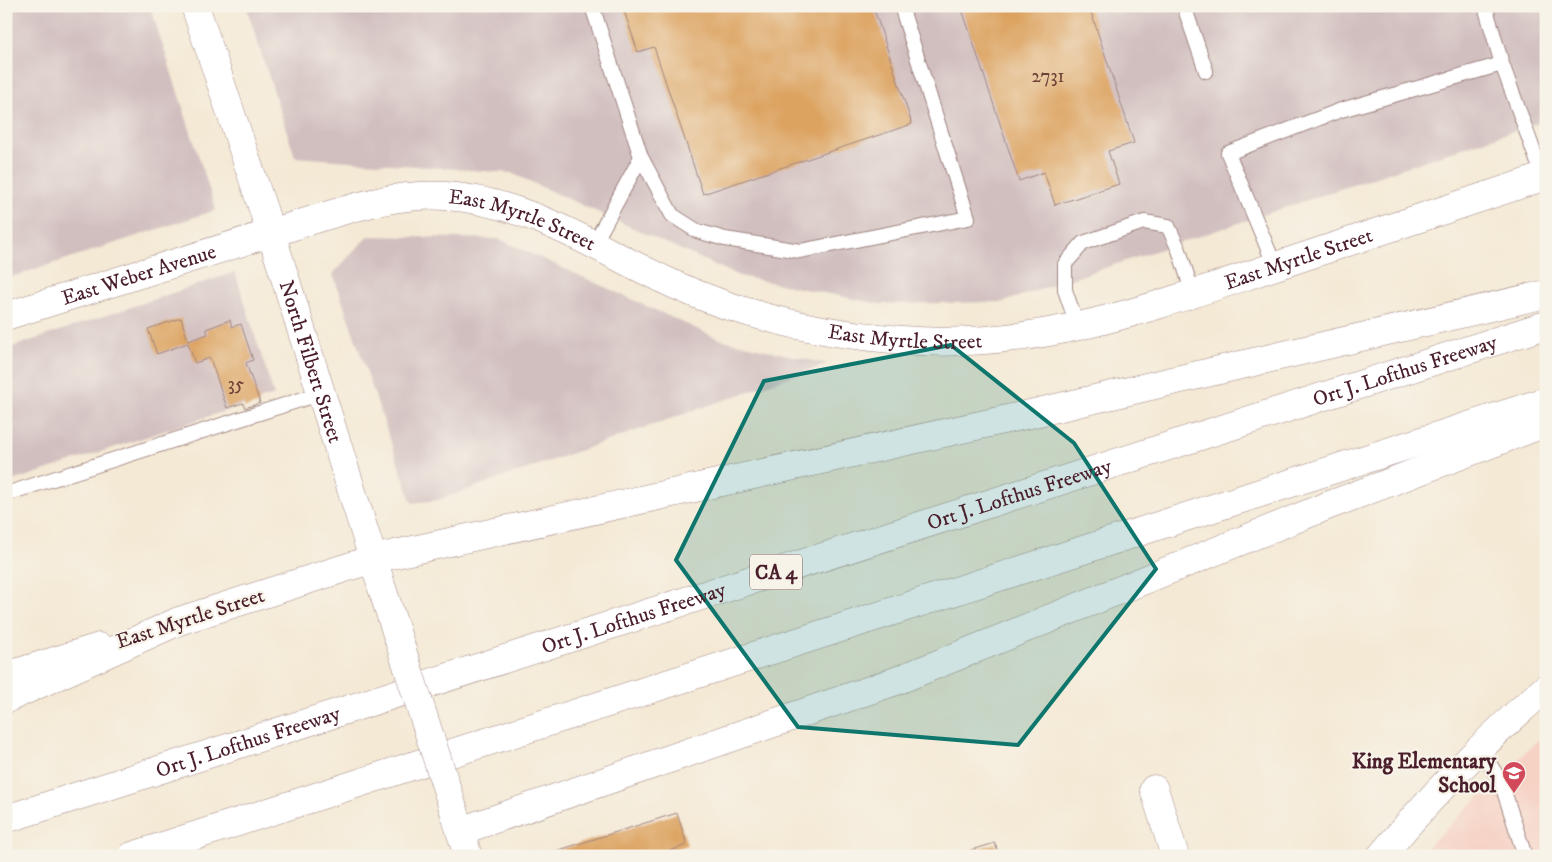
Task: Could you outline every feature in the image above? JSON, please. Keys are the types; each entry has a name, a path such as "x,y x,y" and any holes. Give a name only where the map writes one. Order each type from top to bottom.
{"main road":[{"name":"North Filbert Street","path":"195,6 271,233 461,833"},
{"name":"East Myrtle Street","path":"271,233 370,202 410,197 443,196 479,200 521,210 676,285 732,307 789,323 848,335 904,341 954,342 1014,338 1078,328 1137,313 1544,177"},
{"name":"East Weber Avenue","path":"6,316 271,233"},
{"name":"East Myrtle Street","path":"6,676 373,559 1039,412 1546,294"},
{"name":"Ort J. Lofthus Freeway","path":"6,819 1546,325"},
{"path":"132,856 1546,401"},
{"path":"461,833 896,681 1326,506 1546,423"},
{"path":"6,699 179,621"},
{"path":"1380,856 1423,806 1514,715 1546,688"},
{"path":"1154,789 1175,856"}],"lane":[{"path":"592,6 641,157 672,215 697,231 725,239 800,251 968,218 901,6"},
{"path":"1184,6 1206,71"},
{"path":"1486,6 1502,64 1544,177"},
{"path":"1274,266 1228,153 1341,110 1502,64"},
{"path":"594,244 641,157"},
{"path":"1078,328 1065,290 1065,264 1083,243 1144,222 1168,226 1179,250 1193,294"},
{"path":"6,494 322,394"},
{"path":"1480,749 1501,782 1525,856"}],"highlighted area":[{"path":"951,345 1074,443 1156,569 1018,745 798,727 676,560 764,381"}],"shaded area":[{"path":"6,6 150,6 216,210 6,279"},
{"path":"246,6 1546,6 1546,120 1003,302 879,304 739,276 511,173 295,157"},
{"path":"368,236 499,239 719,339 827,364 438,500 412,503 333,274"},
{"path":"235,272 274,395 6,483 6,349"},
{"name":"King Elementary School","path":"1546,732 1546,856 1418,856"}],"building":[{"path":"628,6 873,6 912,124 703,194 654,47 638,52 623,8"},
{"path":"961,6 1089,6 1134,143 1108,151 1119,184 1055,205 1044,172 1019,181"},
{"path":"181,318 188,341 208,334 206,329 230,320 232,327 241,324 253,360 246,363 260,403 245,408 243,403 227,408 210,358 195,363 188,343 157,354 148,329"},
{"path":"677,813 687,845 655,856 540,856"},
{"path":"995,843 999,856 955,856 955,855"}],"place":[{"name":"King Elementary School","path":"1514,794"}]}
